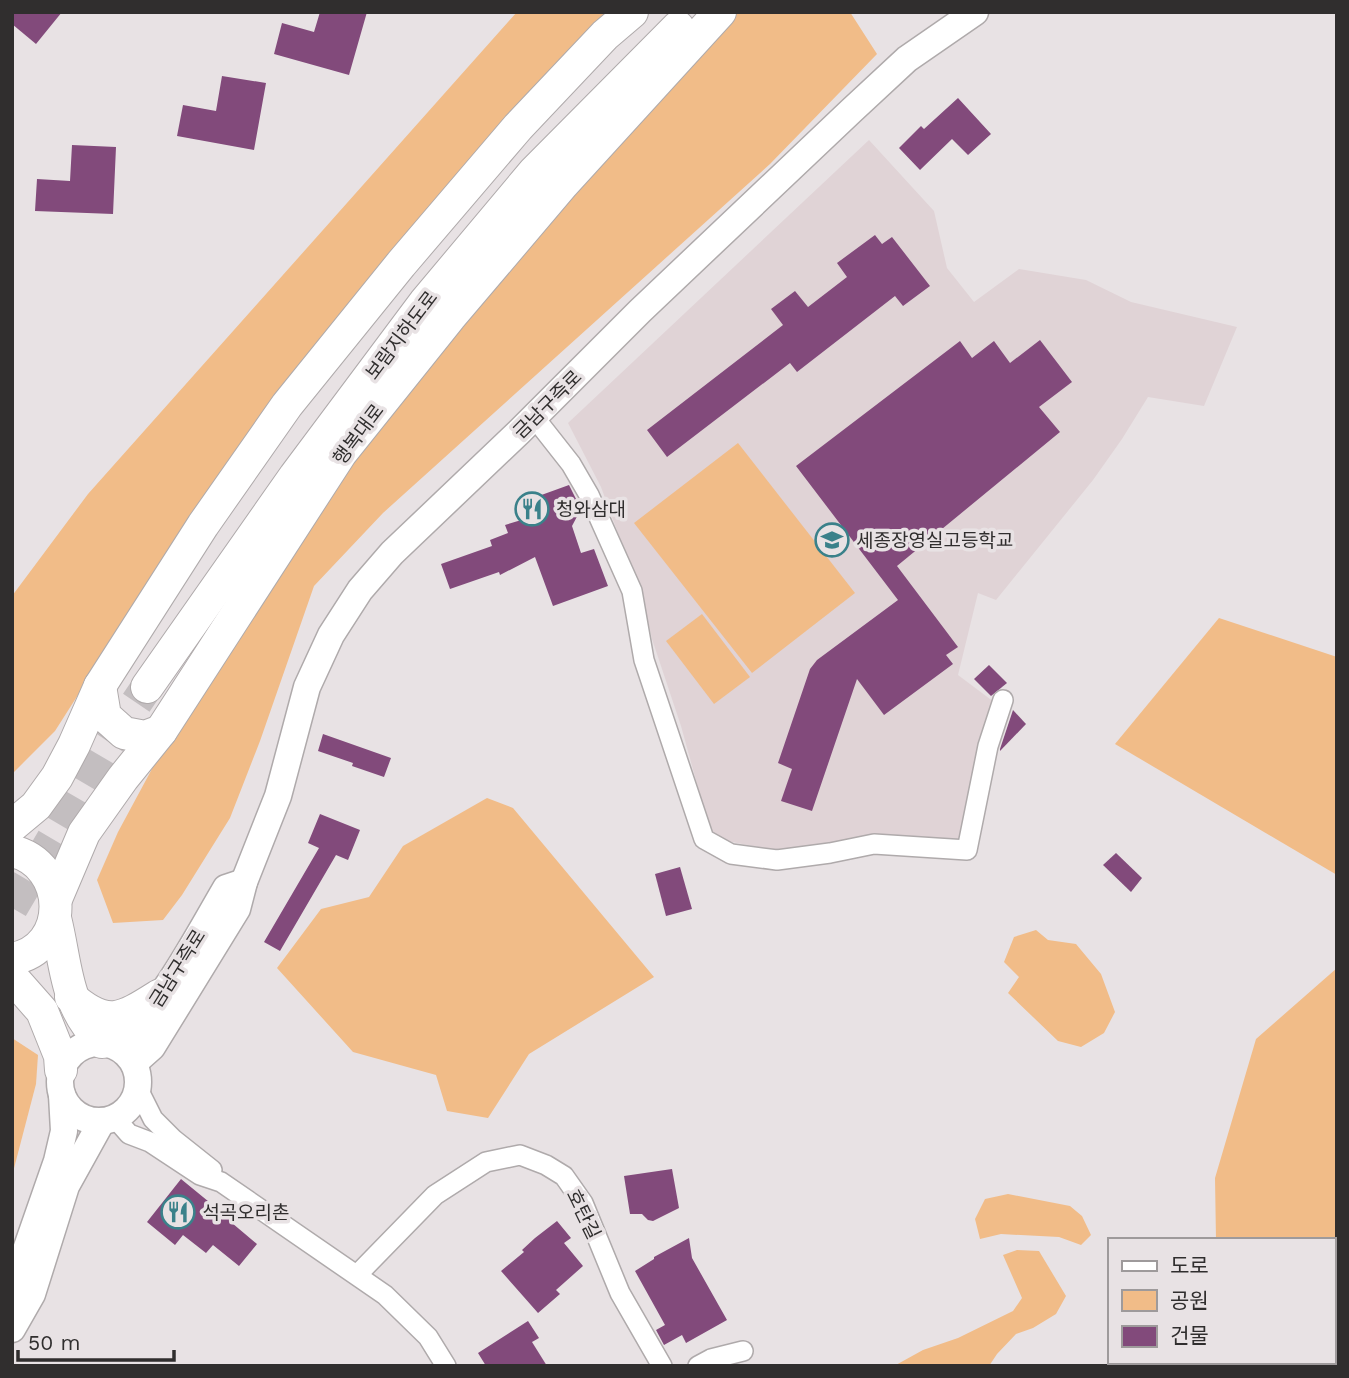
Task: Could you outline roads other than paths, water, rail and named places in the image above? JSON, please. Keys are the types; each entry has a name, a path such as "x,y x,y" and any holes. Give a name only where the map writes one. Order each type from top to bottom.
{"highway":[{"path":"12,803 20,799 45,772 203,525 287,405 401,264 519,127 605,35 632,12"},
{"name":"보람지하도로","path":"649,12 509,157 401,288 279,451 137,677 295,476 425,302 534,172 692,12"},
{"name":"행복대로","path":"12,959 35,949 47,935 85,833 123,778 161,731 341,453 450,317 554,194 720,12"},
{"path":"96,692 104,716 124,733 145,737 161,731"},
{"path":"12,826 36,806 57,777 74,745 96,692"},
{"path":"12,851 23,854 40,865 51,880 70,996 88,1028 102,1042"},
{"path":"12,978 42,1012 60,1056 62,1082"},
{"path":"70,996 90,1013 106,1018 131,1014 160,995"},
{"path":"12,1006 18,1007 50,1030"}],"main road":[{"name":"금남구즉로","path":"136,1076 237,909 244,882 278,796 307,687 331,635 360,590 392,553 640,311 888,76 925,46 975,12"},
{"name":"금남구즉로","path":"102,1042 123,1041 145,1020 182,964 226,888 244,882"},
{"path":"12,1290 57,1161 64,1131 62,1082 68,1058 77,1049 102,1042 126,1053 136,1076 134,1101 125,1111 108,1120 89,1120 77,1115 68,1106 62,1082"},
{"path":"13,1323 32,1294 65,1186 108,1120"}],"street":[{"path":"534,417 570,464 589,495 632,591 644,660 704,839 731,854 778,860 874,844 967,850 988,746 1003,699"},
{"path":"136,1076 153,1119 173,1139 211,1168 221,1182"},
{"path":"108,1120 129,1135 150,1142 200,1175 221,1182 358,1274 385,1295 428,1337 446,1366"},
{"name":"호탄길","path":"358,1274 435,1195 486,1162 520,1155 546,1165 564,1176 583,1203 620,1293 662,1366"},
{"path":"698,1366 711,1359 743,1351"}],"tunnel":[{"path":"12,908 105,749 147,687"}],"place":[{"name":"청와삼대","path":"532,509"},
{"name":"세종장영실고등학교","path":"832,540"},
{"name":"석곡오리촌","path":"178,1212"}]}
